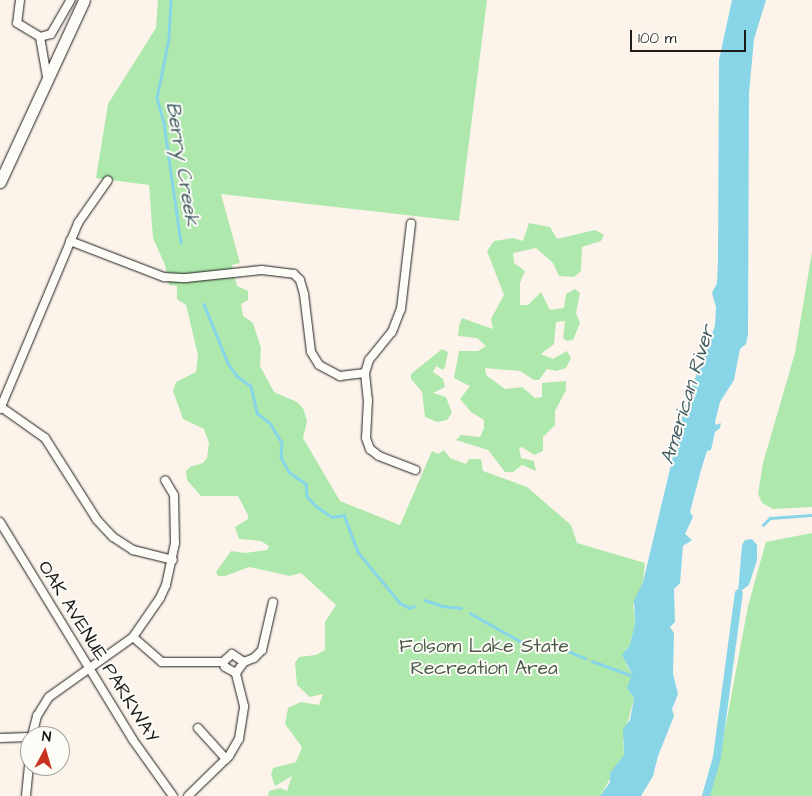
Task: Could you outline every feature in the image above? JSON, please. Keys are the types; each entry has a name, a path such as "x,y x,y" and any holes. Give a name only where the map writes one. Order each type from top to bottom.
{"main road":[{"path":"0,182 84,0"}],"street":[{"path":"20,0 17,23 40,37 51,34 71,0"},
{"path":"40,37 47,77"},
{"path":"108,180 87,206 70,241 1,408 46,438 97,520 113,537 133,550 172,560"},
{"path":"411,224 398,317 392,332 369,360 365,373 368,400 366,438 370,449 379,456 415,470"},
{"path":"70,241 147,273 168,278 262,270 294,274 302,287 311,352 319,365 340,376 365,373"},
{"path":"34,726 37,716 49,697 88,667 133,637 160,598 172,560 174,495 165,480"},
{"name":"OAK AVENUE PARKWAY","path":"0,522 144,758 173,796"},
{"path":"188,796 226,759 239,739 244,716 236,673 244,662 254,658 262,650 273,602"},
{"path":"133,637 162,662 223,662 232,654 244,662"},
{"path":"223,662 225,667 236,673"},
{"path":"198,728 226,759"},
{"path":"0,738 20,737"},
{"path":"26,796 28,776"}],"green space":[{"name":"Folsom Lake State Recreation Area","path":"158,0 487,0 459,221 221,194 240,263 232,265 237,286 248,291 248,300 241,304 243,316 253,323 261,348 260,366 274,392 297,402 303,408 307,421 303,438 340,501 400,525 432,451 438,454 444,450 450,458 466,464 469,459 481,459 483,471 527,487 571,525 577,543 645,563 643,582 633,606 635,623 630,645 626,649 626,664 632,674 630,692 634,698 623,740 624,755 600,796 268,796 269,791 281,788 287,791 292,776 275,786 271,775 273,768 296,762 302,747 285,724 288,708 301,702 319,705 323,694 310,697 297,685 295,663 299,657 316,655 325,650 325,622 336,605 301,573 290,576 249,567 225,576 218,576 216,572 231,551 245,553 267,550 269,546 261,541 239,539 235,527 248,519 248,515 238,496 201,496 187,480 186,471 190,467 203,463 207,458 209,443 204,429 183,419 173,391 176,382 196,372 198,355 186,305 177,299 177,286 169,285 165,265 153,238 149,185 96,178 108,104 156,28"},
{"path":"529,223 550,227 557,239 595,230 604,235 601,241 582,247 581,271 574,277 559,276 553,263 536,248 513,253 514,263 525,271 520,283 520,305 528,305 541,292 550,310 564,308 566,294 575,289 580,293 576,313 580,323 573,340 567,341 563,338 565,321 556,322 554,344 541,354 553,359 567,351 571,358 566,368 556,371 547,369 539,380 534,380 520,371 485,368 486,375 505,389 522,387 535,398 542,397 542,383 566,381 566,390 555,411 555,425 543,437 543,451 534,455 522,447 519,448 521,458 534,461 536,471 522,465 513,472 505,472 488,450 456,440 461,435 480,437 484,428 484,420 471,412 460,399 470,386 454,378 459,351 478,351 486,346 477,338 458,336 462,318 493,329 491,319 504,295 487,251 494,241 513,238 523,241"},
{"path":"812,252 812,507 773,509 762,503 758,494 763,463 795,353"},
{"path":"442,349 448,352 445,367 443,370 436,366 433,372 443,379 445,387 433,393 446,397 452,413 447,420 437,422 425,417 422,392 411,379 411,374"},
{"path":"812,533 812,796 708,796 721,751 748,606 766,542"}],"water":[{"path":"732,0 766,0 754,39 749,93 748,334 746,344 740,349 734,380 720,402 715,422 716,425 721,423 720,428 715,432 711,450 707,451 701,470 690,512 693,517 685,534 692,540 683,546 680,583 674,589 675,622 670,627 674,633 673,674 678,694 672,709 674,716 658,756 653,776 641,796 600,796 610,782 610,773 624,755 623,729 630,720 634,698 627,688 632,674 622,655 630,645 635,623 634,601 643,582 686,402 715,326 716,307 712,293 717,283 718,262 719,60"},
{"path":"752,539 757,545 757,560 749,585 738,593 742,545 745,540"}],"waterway":[{"name":"Berry Creek","path":"171,0 169,39 157,98 164,123 181,243"},
{"path":"204,304 228,363 237,376 251,386 257,413 270,423 282,443 281,457 289,472 306,484 307,496 316,506 332,517 344,515 358,552 400,603 410,608 414,606"},
{"path":"763,525 770,518 812,515"},
{"path":"706,796 717,757 739,593"},
{"path":"425,600 442,606 461,608"},
{"path":"470,613 525,644 565,650 585,658"},
{"path":"592,661 633,676"}],"water label":[{"name":"American River","path":"688,395"}]}
